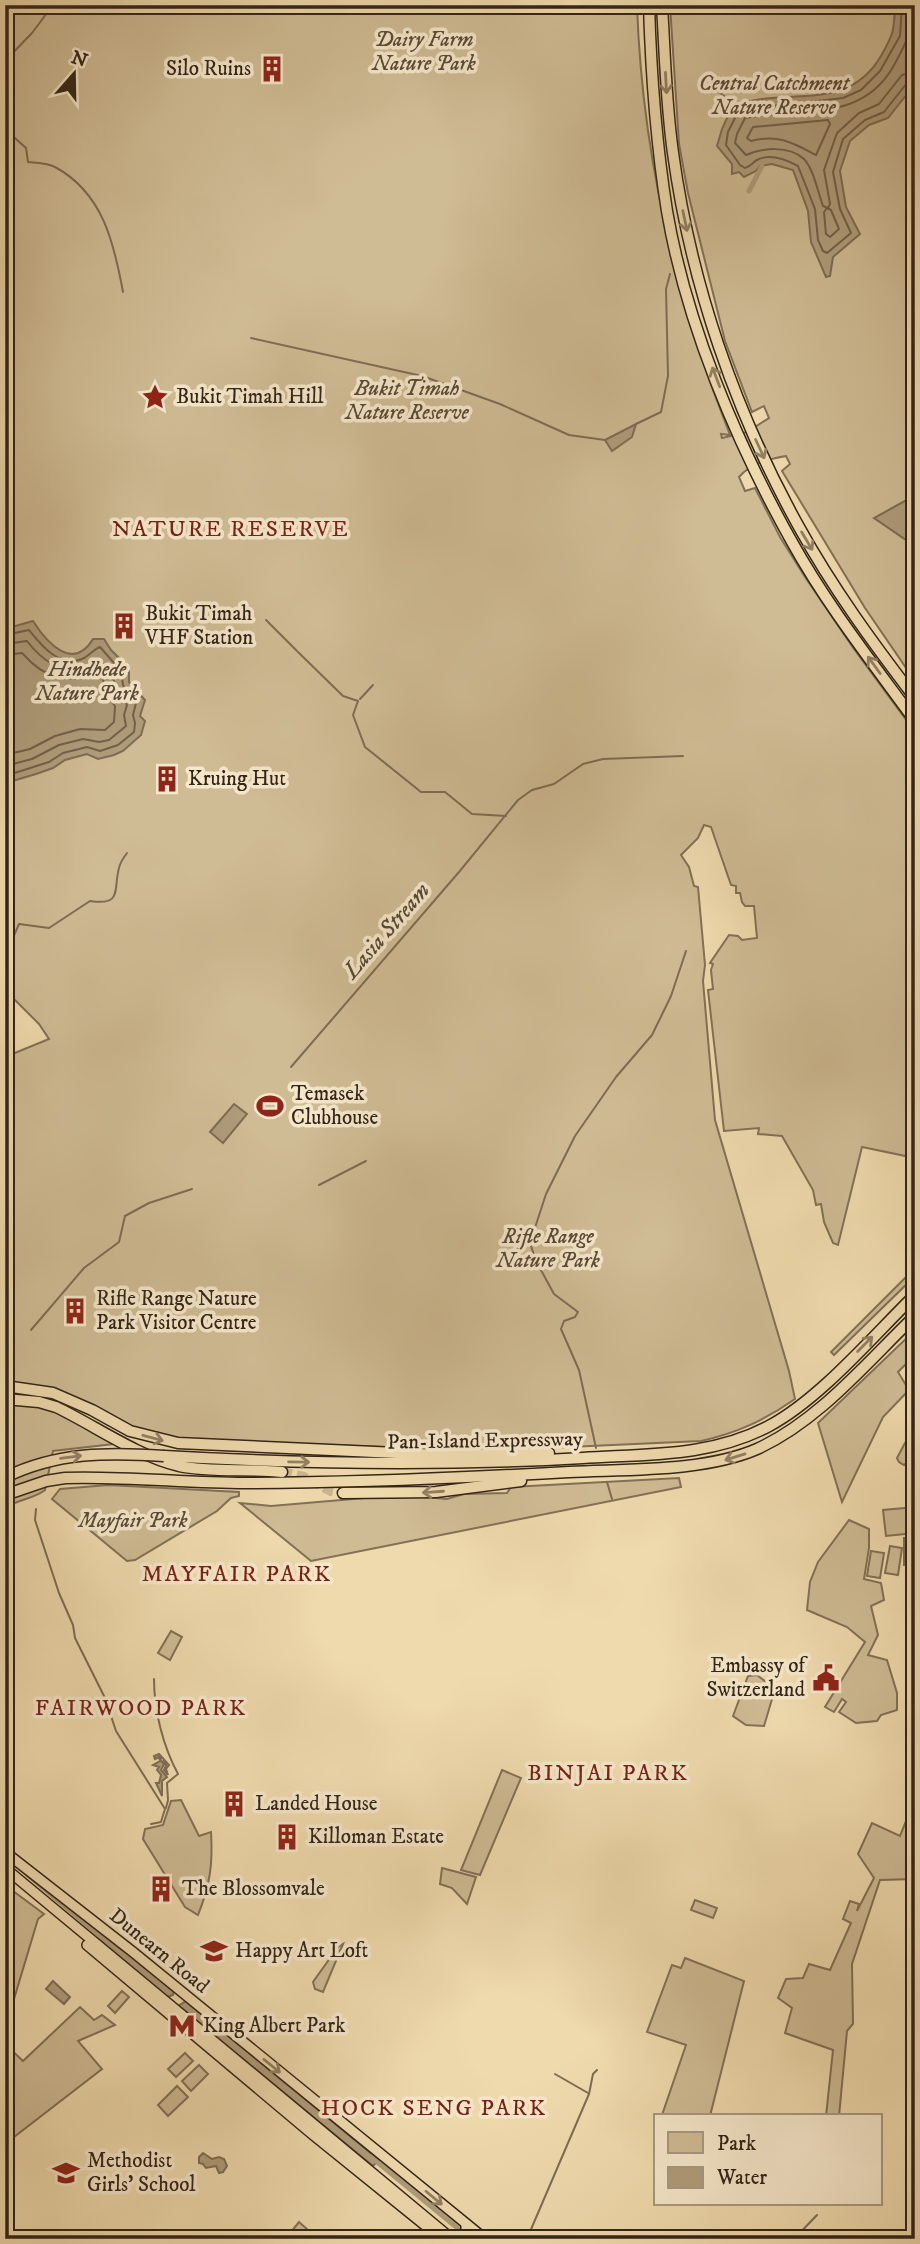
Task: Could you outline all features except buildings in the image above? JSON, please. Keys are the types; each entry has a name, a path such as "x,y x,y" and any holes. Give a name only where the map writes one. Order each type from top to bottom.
{"highway":[{"path":"649,5 654,111 668,212 690,301 713,370 757,474 793,544 839,616 915,720"},
{"path":"663,9 667,104 683,214 703,298 734,389 771,474 799,527 844,601 915,698"},
{"name":"Pan-Island Expressway","path":"5,1477 40,1462 84,1455 122,1453 264,1461 422,1463 673,1454 723,1445 756,1432 789,1414 818,1390 915,1295"},
{"name":"Pan-Island Expressway","path":"5,1495 46,1481 95,1477 269,1483 472,1478 647,1468 728,1460 761,1447 795,1426 828,1400 915,1316"},
{"path":"5,1386 44,1391 92,1410 130,1432 178,1443 442,1455 594,1451 644,1454"},
{"path":"5,1401 20,1400 56,1407 156,1458 176,1465 204,1470 282,1472"},
{"path":"343,1493 436,1492 525,1480 597,1476 647,1468"},
{"name":"Dunearn Road","path":"5,1852 112,1935 485,2239"},
{"path":"5,1868 442,2239"},
{"path":"71,1924 83,1942 220,2051"},
{"path":"101,1949 97,1943 99,1936 104,1933 112,1935"},
{"path":"374,2180 452,2239"},
{"path":"461,2239 466,2224"}],"green space":[{"path":"5,5 637,5 640,61 654,170 665,224 693,330 730,435 721,434 722,438 747,432 769,418 764,406 752,412 725,341 688,193 679,144 670,5 915,5 915,498 875,518 915,546 915,681 865,608 782,471 790,464 786,456 755,465 739,477 745,491 755,488 780,537 805,577 915,732 915,1158 862,1147 838,1245 833,1243 824,1222 821,1204 816,1205 813,1190 782,1136 758,1134 759,1128 724,1131 708,990 713,989 713,964 710,963 729,935 738,936 742,940 757,938 754,906 745,906 740,893 736,893 736,886 731,885 711,827 704,825 698,838 681,855 689,867 694,886 698,887 715,1120 795,1399 762,1419 739,1430 701,1441 481,1451 175,1439 125,1425 74,1399 64,1415 98,1431 114,1444 53,1451 45,1490 5,1508 5,1057 49,1039 39,1024 5,990"},
{"path":"915,1268 915,1276 834,1355 831,1352"},
{"path":"915,1330 915,1355 898,1372 909,1390 883,1417 842,1502 818,1423"},
{"path":"910,1439 915,1442 914,1448 911,1458 904,1465 897,1458"},
{"path":"679,1478 681,1487 311,1561 240,1503 271,1506 400,1495 447,1499 464,1494 507,1493 511,1487"},
{"name":"Mayfair Park","path":"108,1485 239,1492 239,1496 231,1498 217,1511 135,1560 127,1561 52,1499 60,1489"},
{"path":"915,1507 915,1533 886,1536 883,1510"},
{"path":"849,1520 869,1529 864,1579 881,1583 884,1600 871,1606 878,1635 868,1655 887,1660 897,1693 897,1710 881,1715 877,1721 856,1723 839,1712 846,1702 842,1699 834,1712 825,1707 865,1642 847,1627 807,1610 810,1582 818,1562"},
{"path":"904,1538 915,1538 915,1565 904,1565"},
{"path":"890,1546 902,1548 898,1575 885,1573"},
{"path":"871,1551 884,1553 880,1578 867,1576"},
{"path":"171,1631 182,1637 170,1660 158,1653"},
{"path":"757,1675 775,1689 764,1726 746,1725 733,1716 748,1676"},
{"path":"502,1770 521,1778 480,1875 461,1870"},
{"path":"915,1799 915,1879 880,1880 852,1964 853,2024 847,2031 839,2114 826,2114 833,2050 785,2033 792,2008 778,1998 786,1979 803,1978 809,1964 830,1970 851,1923 843,1919 850,1901 859,1904 857,1911 874,1878 858,1854 872,1823 900,1836"},
{"path":"181,1800 199,1836 211,1832 210,1874 198,1915 185,1907 143,1839 145,1829 163,1825 171,1801"},
{"path":"442,1868 476,1877 467,1904 452,1888 440,1884"},
{"path":"5,1885 44,1914 38,1919 5,2029"},
{"path":"695,1900 717,1908 713,1918 691,1910"},
{"path":"343,1944 323,1992 315,1989 313,1982"},
{"path":"685,1958 744,1981 711,2114 662,2114 686,2045 647,2032 672,1965 681,1968"},
{"path":"122,1991 129,1997 115,2013 108,2006"},
{"path":"80,2007 94,2020 102,2015 115,2025 78,2041 102,2069 5,2144 5,2044 23,2061"},
{"path":"185,2053 193,2061 176,2077 168,2069"},
{"path":"199,2065 208,2074 191,2091 182,2081"},
{"path":"177,2086 188,2097 168,2116 158,2105"},
{"path":"299,2222 307,2229 299,2239 285,2239"}],"water":[{"path":"895,5 915,5 915,84 888,118 869,125 850,141 840,171 846,207 860,234 833,257 830,276 826,277 811,242 808,211 793,170 772,164 760,166 744,177 739,172 732,174 732,164 717,146 732,107 726,100 741,103 818,95 853,85 868,73 881,56 892,32"},
{"path":"636,424 632,437 612,451 605,440"},
{"path":"914,496 915,498 915,546 874,518"},
{"path":"33,621 45,638 69,654 85,649 93,639 104,639 129,668 129,682 145,700 140,716 145,721 141,735 123,751 98,759 87,754 65,760 53,768 6,783 5,633 8,628"},
{"path":"234,1104 247,1114 223,1143 210,1132"},
{"path":"159,1758 164,1764 161,1770 167,1777 162,1781 162,1796 156,1783 159,1783 161,1775 157,1770 159,1767 153,1765 160,1761"},
{"path":"102,1933 174,1990 173,1995 167,1997 98,1939"},
{"path":"53,1981 70,1997 64,2004 46,1989"},
{"path":"186,2001 379,2160 373,2166 178,2006"},
{"path":"203,2153 212,2159 224,2159 227,2166 223,2172 219,2173 216,2166 206,2168 199,2163 199,2157"}],"waterway":[{"path":"5,61 32,33 53,5"},
{"path":"707,83 728,99"},
{"path":"5,129 26,148 28,162 55,167 85,191 104,221 123,292"},
{"path":"749,191 762,166"},
{"path":"636,424 661,412 668,376 666,289 670,274"},
{"path":"251,338 422,376 500,404 569,435 605,440"},
{"path":"5,527 9,525"},
{"name":"Lasia Stream","path":"266,620 297,651"},
{"name":"Lasia Stream","path":"298,652 343,696 358,701 353,715 365,747 421,792 445,792 472,814 506,816"},
{"path":"360,699 373,685"},
{"name":"Lasia Stream","path":"291,1067 518,800 532,790 554,784 583,764 603,759 683,756"},
{"path":"9,947 19,924 49,928 90,901 112,899 120,866 127,853"},
{"path":"596,1448 579,1370 561,1329 564,1321 575,1317 578,1312 554,1294 536,1261 530,1243 546,1194 575,1136 616,1077 652,1035 671,996 686,951"},
{"path":"319,1185 366,1161"},
{"name":"Lasia Stream","path":"31,1330 84,1268 119,1242 125,1216 149,1203 192,1189"},
{"path":"607,1482 612,1499"},
{"path":"36,1509 35,1520 59,1593 73,1625 75,1638 105,1698 116,1731 165,1809 161,1822 151,1824"},
{"path":"154,1679 160,1728 178,1774 167,1783 166,1808"},
{"path":"27,1874 105,1940"},
{"path":"525,2239 589,2094 593,2074 597,2070"},
{"path":"555,2074 588,2093"},
{"path":"371,2157 471,2239"},
{"path":"794,2239 817,2215"}],"tunnel":[{"path":"282,1472 304,1477 331,1491 343,1493"}],"place":[{"name":"Silo Ruins","path":"272,69"},
{"name":"Bukit Timah Hill","path":"155,397"},
{"name":"Bukit Timah VHF Station","path":"124,626"},
{"name":"Kruing Hut","path":"167,779"},
{"name":"Temasek Clubhouse","path":"270,1106"},
{"name":"Rifle Range Nature Park Visitor Centre","path":"75,1311"},
{"name":"Embassy of Switzerland","path":"826,1678"},
{"name":"Landed House","path":"234,1804"},
{"name":"Killoman Estate","path":"287,1837"},
{"name":"The Blossomvale","path":"161,1889"},
{"name":"Happy Art Loft","path":"214,1951"},
{"name":"King Albert Park","path":"182,2026"},
{"name":"Methodist Girls' School","path":"66,2173"}],"district":[{"name":"NATURE RESERVE","path":"231,529"},
{"name":"MAYFAIR PARK","path":"237,1574"},
{"name":"FAIRWOOD PARK","path":"141,1708"},
{"name":"BINJAI PARK","path":"608,1773"},
{"name":"HOCK SENG PARK","path":"434,2108"}],"park label":[{"name":"Dairy Farm Nature Park","path":"424,52"},
{"name":"Central Catchment Nature Reserve","path":"774,96"},
{"name":"Bukit Timah Nature Reserve","path":"407,401"},
{"name":"Hindhede Nature Park","path":"87,682"},
{"name":"Rifle Range Nature Park","path":"548,1249"}]}
